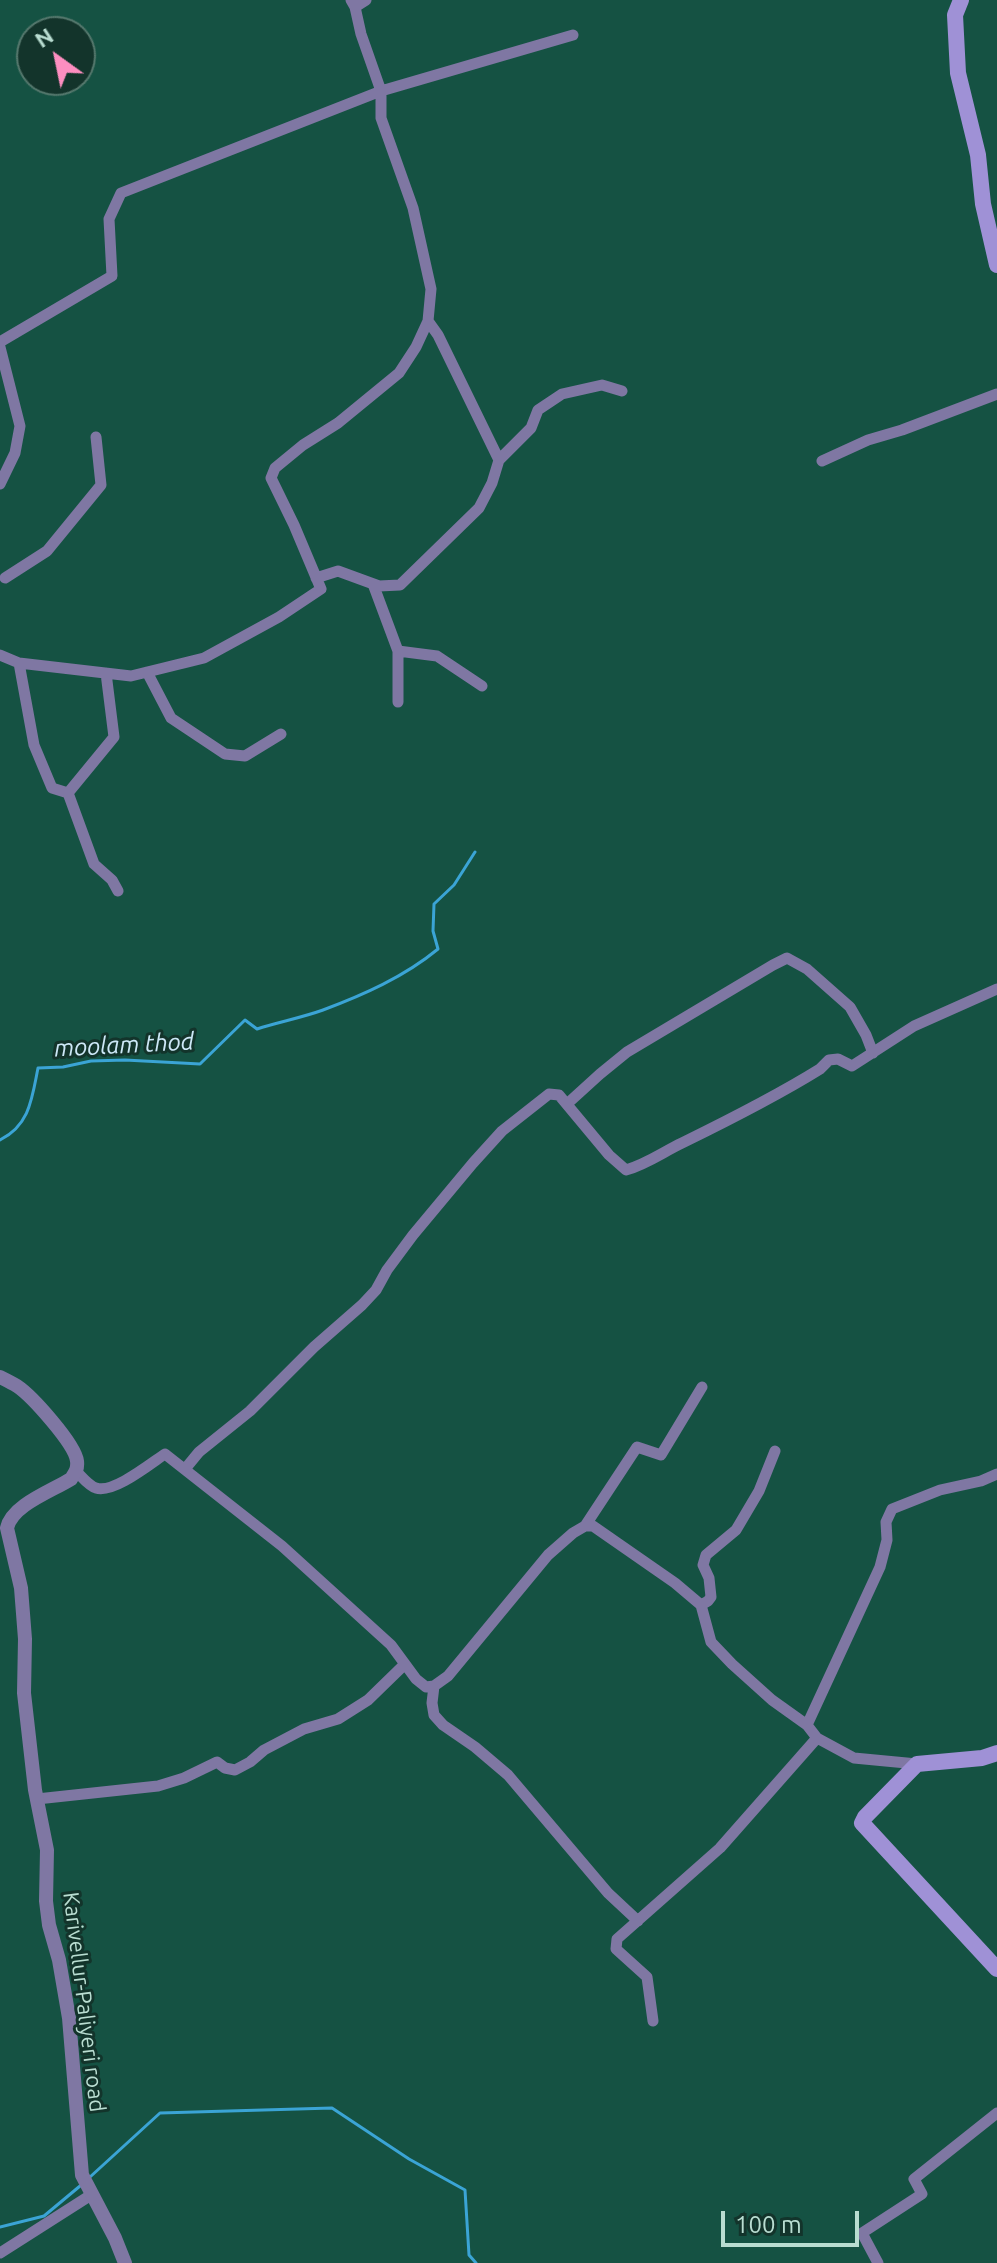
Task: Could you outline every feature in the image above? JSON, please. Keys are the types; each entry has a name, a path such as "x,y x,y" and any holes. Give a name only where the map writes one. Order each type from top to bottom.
{"main road":[{"path":"961,0 955,15 958,73 978,155 983,204 997,265"},
{"path":"997,1753 982,1758 917,1764 862,1823 997,1969"}],"street":[{"path":"0,655 19,663 131,676 204,658 321,589 271,478 275,468 303,445 369,399 399,373 428,321 431,289 413,208 381,118 381,91 353,3 366,0"},
{"path":"0,484 15,453 20,426 0,344 112,276 109,219 121,193 381,91 573,35"},
{"path":"428,321 438,335 499,460"},
{"path":"316,578 338,571 379,586 400,585 479,508 499,460 531,428 538,410 562,394 602,385 622,391"},
{"path":"822,461 868,440 997,394"},
{"path":"2,577 47,551 101,485 96,437"},
{"path":"373,584 398,651 398,702"},
{"path":"398,651 437,656 482,686"},
{"path":"19,663 34,745 52,788 68,793"},
{"path":"147,672 171,718 225,754 245,756 281,734"},
{"path":"68,793 114,737 106,673"},
{"path":"68,793 94,864 112,880 118,891"},
{"path":"567,1104 627,1052 787,958 807,969 850,1007 873,1053"},
{"path":"185,1469 199,1452 250,1411 314,1347 362,1305 376,1290 413,1235 502,1131 549,1094 559,1095 609,1155 626,1170 653,1160 748,1111 820,1069 829,1060 838,1059 852,1066 914,1026 997,989"},
{"path":"0,1377 18,1387 44,1412 76,1456 76,1471 93,1487 115,1486 165,1454 292,1555 391,1645 416,1679 426,1687 434,1686 448,1676 548,1555 585,1526 637,1447 661,1455 702,1387"},
{"path":"701,1605 711,1597 709,1578 703,1565 706,1555 736,1530 759,1491 775,1451"},
{"name":"Karivellur-Paliyeri road","path":"76,1471 71,1479 4,1518 21,1588 25,1639 24,1693 37,1799 47,1850 49,1925 59,1960 69,2018 82,2175 125,2263"},
{"path":"807,1725 880,1567 887,1540 886,1522 892,1509 940,1490 981,1481 997,1474"},
{"path":"585,1526 593,1526 606,1533 701,1605 711,1642 772,1700 807,1725 817,1738 854,1758 917,1764"},
{"path":"37,1799 158,1786 217,1762 235,1770 304,1729 348,1713 368,1700 405,1664"},
{"path":"434,1686 434,1715 508,1775 608,1893 638,1921"},
{"path":"653,2021 647,1977 616,1949 617,1939 720,1848 817,1738"},
{"path":"878,2263 862,2233 922,2194 914,2179 997,2113"},
{"path":"0,2253 91,2195"}],"waterway":[{"name":"moolam thod","path":"0,1140 24,1119 38,1068 125,1060 200,1064 245,1020 257,1029 315,1013 397,977 438,949 433,931 434,904 454,885 475,852"},
{"path":"90,2177 160,2113 332,2108 409,2159 465,2190 469,2255 476,2263"},
{"path":"0,2227 44,2216 80,2186"}]}
